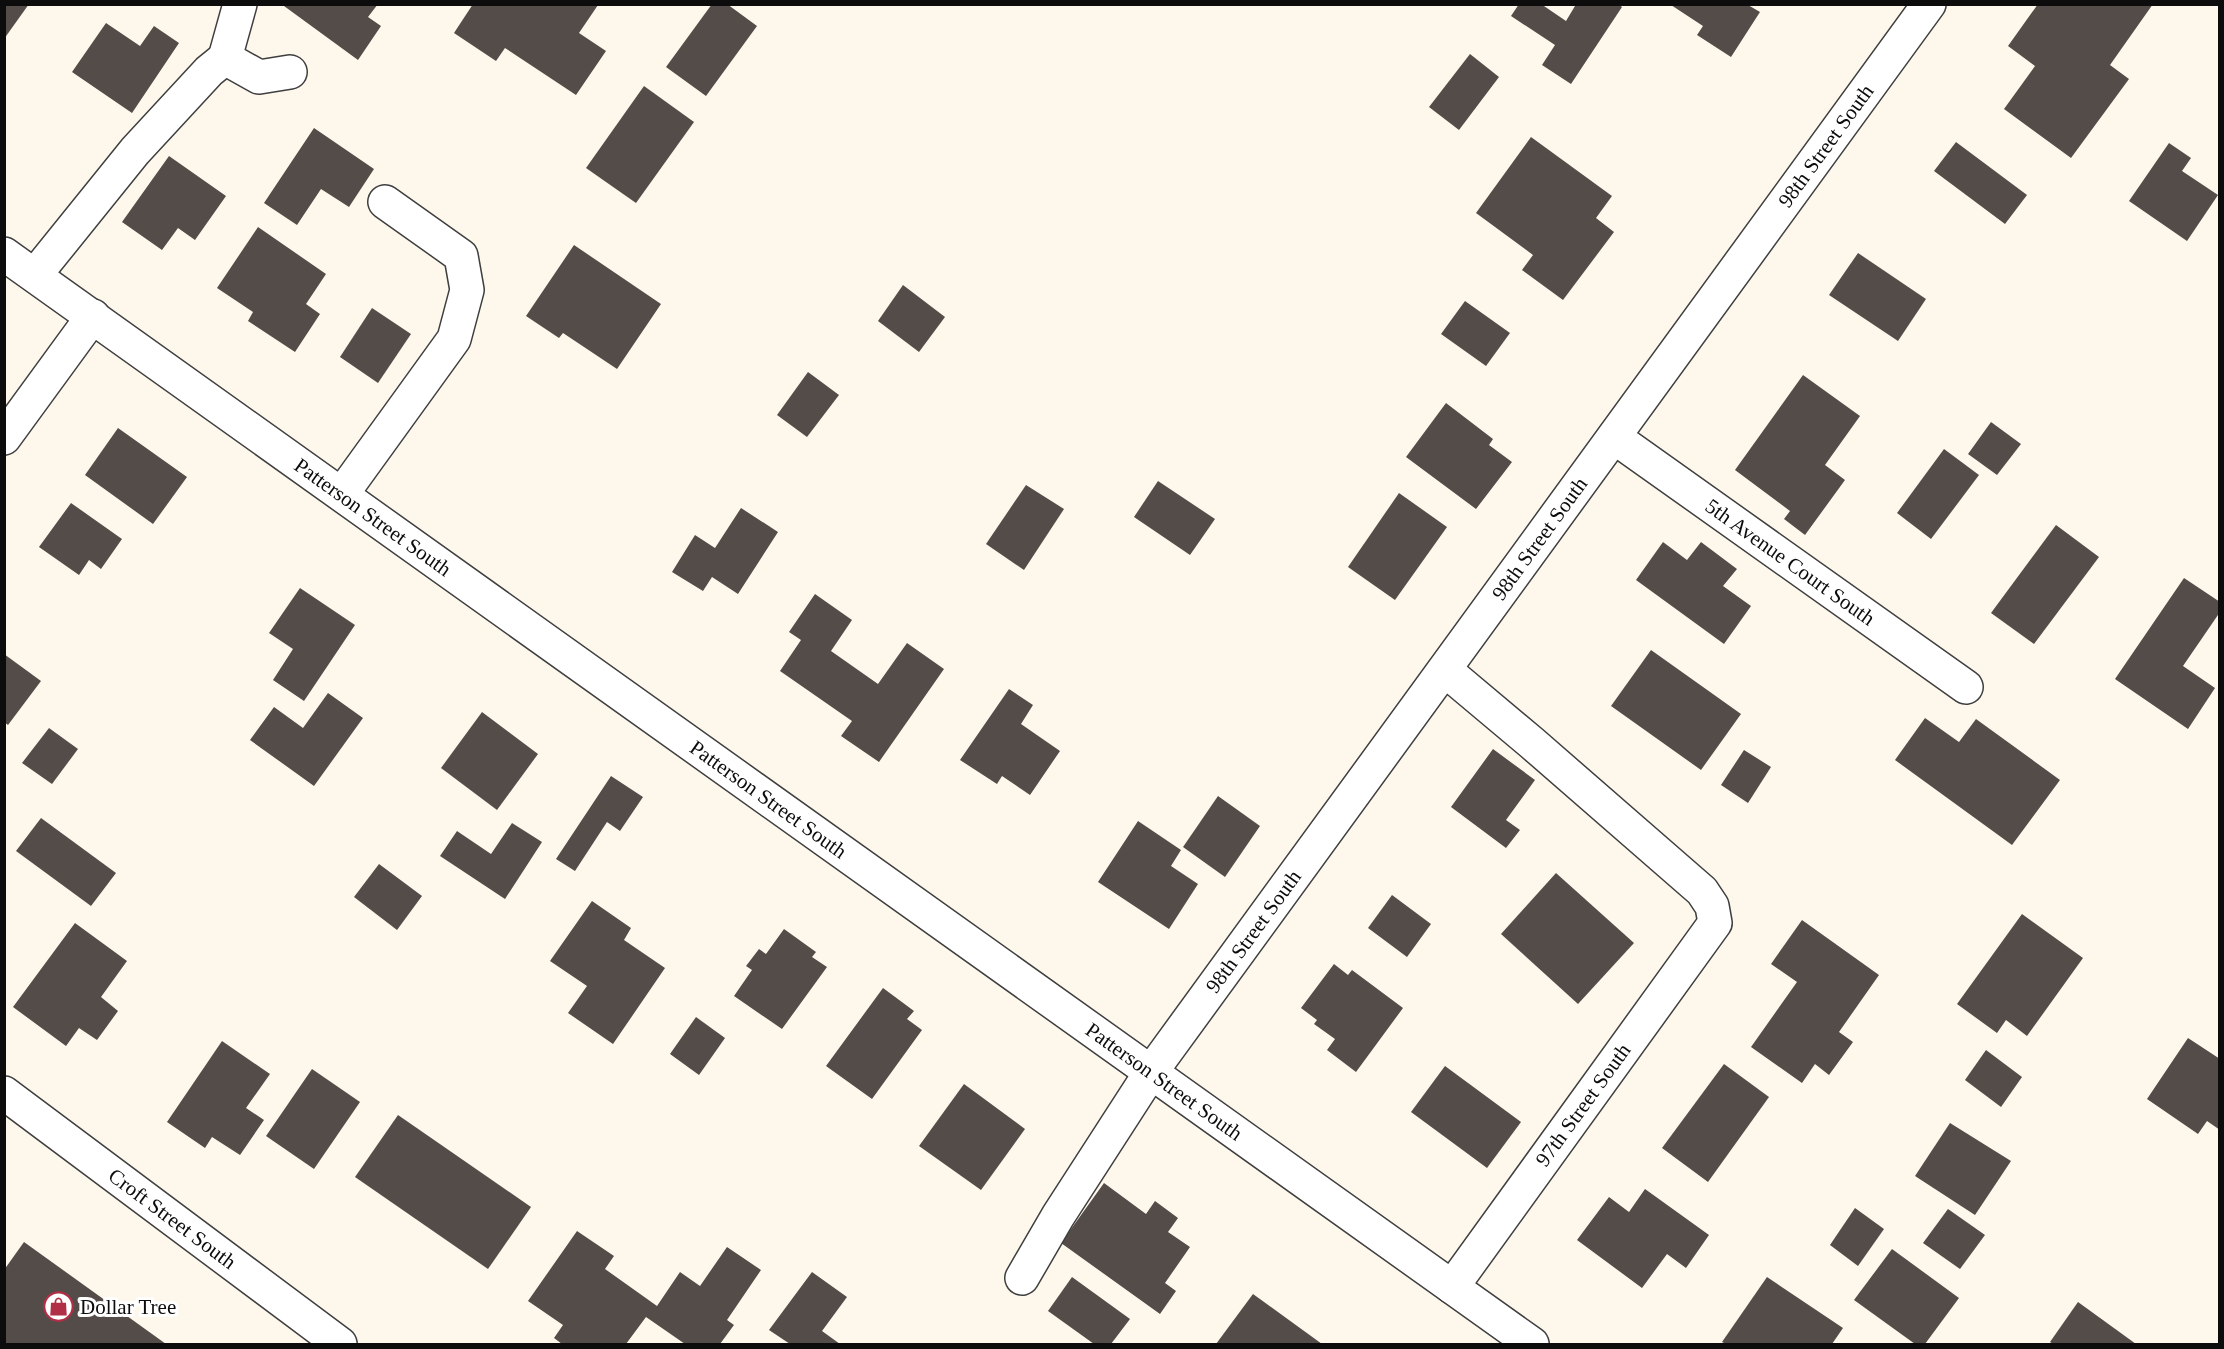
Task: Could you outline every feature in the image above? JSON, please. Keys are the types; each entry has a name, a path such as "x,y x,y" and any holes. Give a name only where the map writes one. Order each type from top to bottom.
{"street":[{"path":"35,275 135,151 209,71 225,58 240,4"},
{"name":"98th Street South","path":"1022,1278 1058,1216 1151,1072 1929,4"},
{"path":"225,58 259,77 290,72"},
{"path":"342,494 454,339 467,290 461,255 386,202"},
{"name":"Patterson Street South","path":"4,254 1532,1344"},
{"path":"4,438 93,316"},
{"name":"5th Avenue Court South","path":"1614,437 1966,687"},
{"name":"97th Street South","path":"1445,670 1702,891 1712,906 1715,923 1452,1287"},
{"name":"Croft Street South","path":"4,1093 340,1344"}],"building":[{"path":"4,4 29,4 4,39"},
{"path":"285,4 378,4 368,17 381,26 358,60 284,6"},
{"path":"473,4 596,4 598,5 579,33 606,51 576,95 505,48 496,61 454,33"},
{"path":"712,4 727,4 757,26 706,96 666,67"},
{"path":"1519,4 1541,4 1566,21 1575,6 1573,4 1618,4 1622,7 1571,84 1542,65 1555,45 1511,16"},
{"path":"2038,4 2153,4 2110,65 2129,79 2071,158 2004,109 2035,66 2008,46"},
{"path":"1671,5 1748,5 1760,12 1731,57 1697,35 1703,26"},
{"path":"106,23 140,46 154,26 179,43 132,113 72,72"},
{"path":"1470,54 1499,77 1459,130 1429,107"},
{"path":"644,86 694,122 636,203 586,168"},
{"path":"314,128 374,169 349,207 321,189 297,225 264,203"},
{"path":"1531,137 1612,196 1596,218 1614,232 1563,300 1522,270 1533,255 1476,213"},
{"path":"1956,142 2027,195 2005,224 1934,171"},
{"path":"2169,143 2191,158 2182,171 2218,195 2187,241 2129,201"},
{"path":"169,156 226,196 195,240 178,228 162,250 122,222"},
{"path":"258,227 326,274 306,304 320,314 295,352 248,321 253,312 217,288"},
{"path":"574,245 661,304 617,369 563,333 559,338 526,316"},
{"path":"1858,253 1926,299 1898,341 1829,295"},
{"path":"903,285 945,317 919,352 878,321"},
{"path":"1465,301 1510,333 1486,366 1441,334"},
{"path":"372,308 411,334 378,383 340,357"},
{"path":"808,372 839,395 807,437 777,415"},
{"path":"1803,375 1860,416 1825,465 1845,480 1805,535 1784,519 1790,511 1735,470"},
{"path":"1446,403 1493,439 1489,445 1512,462 1476,509 1406,457"},
{"path":"1991,422 2021,444 1997,475 1968,454"},
{"path":"118,428 187,477 153,524 85,475"},
{"path":"1944,449 1979,475 1931,539 1897,513"},
{"path":"1158,481 1215,519 1190,555 1134,517"},
{"path":"1026,485 1064,509 1024,570 986,544"},
{"path":"1399,493 1447,527 1395,600 1348,567"},
{"path":"71,503 122,539 101,569 89,560 79,575 39,547"},
{"path":"741,508 778,532 738,594 712,577 703,591 672,572 695,535 715,548"},
{"path":"2056,525 2099,557 2034,644 1991,613"},
{"path":"1663,542 1687,560 1701,542 1737,569 1723,586 1751,606 1724,644 1636,580"},
{"path":"2184,578 2220,602 2220,612 2183,666 2215,688 2188,729 2115,679"},
{"path":"300,588 355,625 304,701 273,680 293,649 269,633"},
{"path":"815,594 852,620 831,651 878,684 907,643 944,669 879,762 841,736 852,721 780,671 801,640 789,632"},
{"path":"1651,650 1741,714 1701,770 1611,706"},
{"path":"4,654 41,681 8,725 4,722"},
{"path":"1009,689 1033,705 1021,724 1060,751 1030,795 1002,776 997,784 960,760"},
{"path":"328,693 363,718 314,786 250,740 274,707 303,728"},
{"path":"482,712 538,754 497,810 441,768"},
{"path":"1925,718 1959,742 1976,719 2060,780 2012,845 1895,760"},
{"path":"49,728 78,749 52,784 22,763"},
{"path":"1493,749 1535,780 1506,820 1520,830 1506,848 1451,807"},
{"path":"1744,750 1771,767 1748,803 1721,785"},
{"path":"611,776 643,797 620,831 607,822 575,871 556,859"},
{"path":"1218,796 1260,826 1225,877 1183,847"},
{"path":"41,818 116,873 91,906 16,851"},
{"path":"1138,821 1181,850 1171,866 1198,884 1169,929 1098,882"},
{"path":"512,823 542,842 505,899 440,856 457,831 491,854"},
{"path":"379,864 422,896 397,930 354,897"},
{"path":"1556,873 1634,943 1578,1004 1501,934"},
{"path":"1392,895 1431,924 1407,957 1368,928"},
{"path":"592,901 631,928 624,940 665,968 613,1044 568,1013 587,986 550,961"},
{"path":"2022,914 2083,958 2027,1036 2006,1020 1997,1033 1957,1004"},
{"path":"1802,920 1879,975 1839,1032 1853,1042 1829,1075 1815,1064 1802,1083 1751,1047 1797,982 1771,964"},
{"path":"75,923 127,961 101,997 118,1011 97,1040 79,1028 66,1046 13,1007"},
{"path":"784,929 816,952 812,957 827,967 782,1029 734,996 752,970 746,966 759,949 766,954"},
{"path":"1334,964 1348,975 1352,970 1403,1008 1356,1072 1327,1050 1335,1039 1314,1024 1317,1020 1301,1008"},
{"path":"883,988 914,1011 907,1019 922,1030 872,1099 826,1066"},
{"path":"696,1017 725,1038 699,1075 670,1054"},
{"path":"2188,1038 2220,1059 2220,1130 2207,1121 2198,1134 2147,1099"},
{"path":"222,1041 270,1074 246,1108 264,1120 240,1155 212,1137 205,1148 167,1122"},
{"path":"1986,1050 2022,1077 2001,1107 1965,1080"},
{"path":"1724,1064 1769,1097 1708,1182 1662,1148"},
{"path":"1445,1066 1521,1122 1487,1168 1411,1112"},
{"path":"312,1069 360,1102 314,1169 266,1136"},
{"path":"964,1084 1025,1129 981,1190 919,1146"},
{"path":"398,1115 531,1207 488,1269 355,1177"},
{"path":"1950,1123 2011,1161 1975,1215 1915,1176"},
{"path":"1104,1183 1146,1214 1155,1201 1178,1218 1168,1232 1190,1247 1165,1283 1176,1291 1160,1314 1061,1243"},
{"path":"1645,1189 1709,1235 1686,1268 1667,1254 1642,1288 1577,1240 1609,1197 1629,1212"},
{"path":"1855,1208 1884,1229 1858,1266 1830,1245"},
{"path":"1948,1209 1985,1235 1960,1269 1923,1243"},
{"path":"577,1231 614,1256 605,1269 657,1306 680,1272 700,1286 727,1247 761,1270 727,1320 734,1325 720,1344 685,1344 646,1317 626,1344 562,1344 554,1338 563,1325 528,1301"},
{"name":"Dollar Tree","path":"24,1242 166,1344 4,1344 4,1270"},
{"path":"1892,1249 1959,1298 1925,1344 1915,1344 1854,1300"},
{"path":"812,1272 847,1297 822,1331 840,1344 790,1344 769,1330"},
{"path":"1072,1277 1130,1319 1111,1344 1094,1344 1048,1311"},
{"path":"1767,1277 1843,1328 1832,1344 1726,1344 1722,1342"},
{"path":"1253,1294 1322,1344 1216,1344"},
{"path":"2078,1302 2136,1344 2053,1344 2050,1342"}],"place":[{"name":"Dollar Tree","path":"59,1307"}]}
